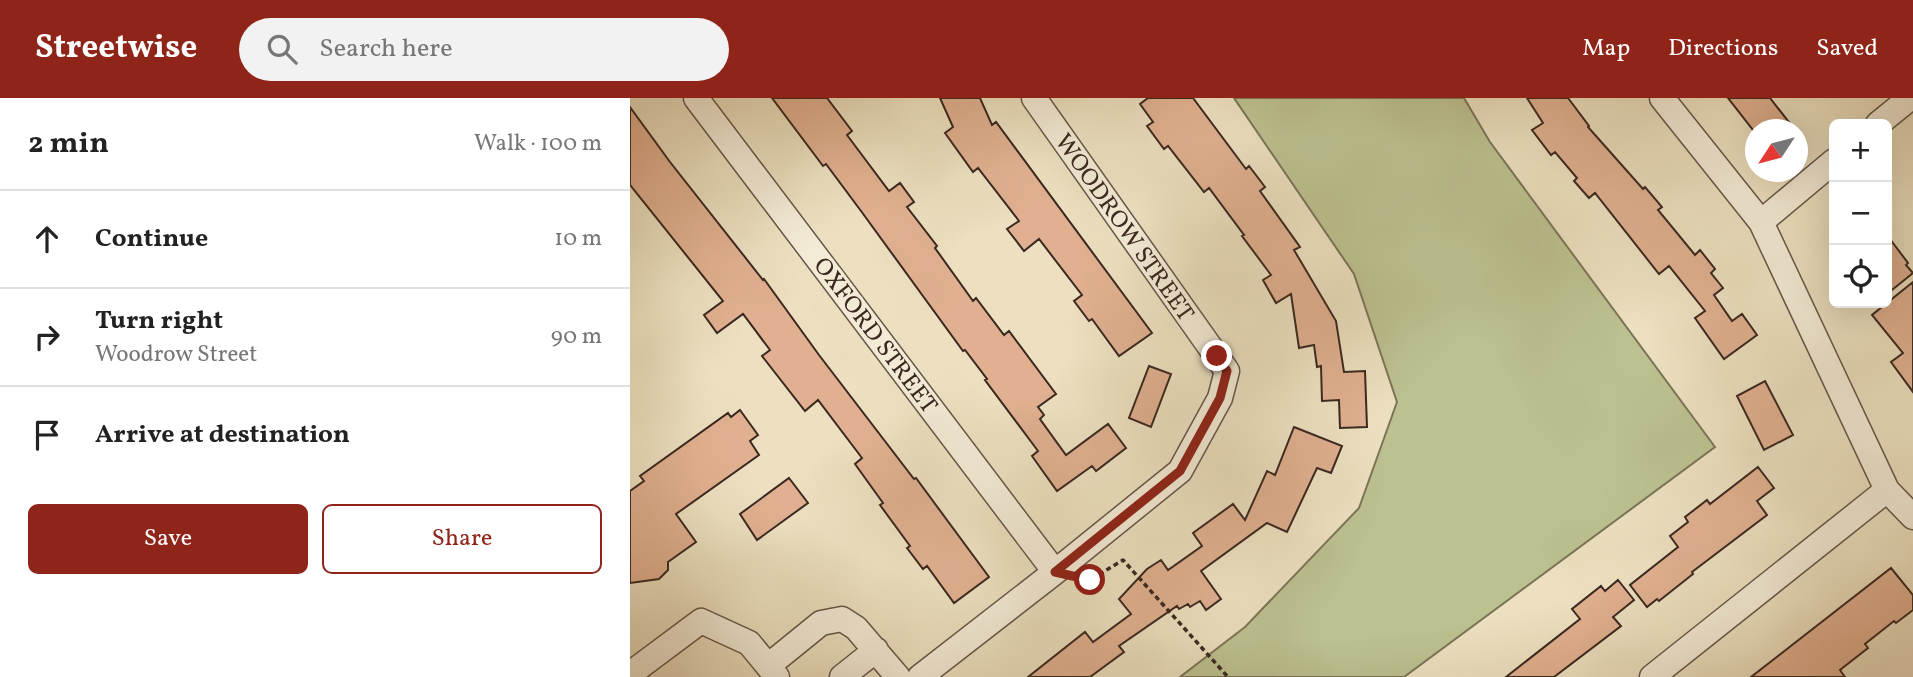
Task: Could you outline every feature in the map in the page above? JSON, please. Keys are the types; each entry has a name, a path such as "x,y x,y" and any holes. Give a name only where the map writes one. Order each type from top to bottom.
{"street":[{"name":"OXFORD STREET","path":"696,98 1055,572"},
{"name":"WOODROW STREET","path":"920,677 1180,471 1220,398 1227,371 1034,98"},
{"path":"1662,98 1761,222 1887,490 1913,517"},
{"path":"1884,119 1910,98"},
{"path":"1761,222 1829,165"},
{"path":"1661,674 1887,490"},
{"path":"630,674 701,621 749,643 772,671 821,623 842,620 856,628 898,677"},
{"path":"842,677 876,650"}],"path":[{"path":"1055,572 1090,580 1123,561 1228,677"}],"green space":[{"path":"1234,98 1464,98 1490,142 1715,447 1404,677 1180,677 1245,627 1359,508 1397,402 1354,274"}],"building":[{"path":"772,98 827,98 852,131 847,135 889,191 900,183 914,202 907,207 937,246 935,248 973,301 976,298 1004,335 1009,331 1056,394 1038,407 1044,415 1040,419 1066,455 1108,424 1126,448 1096,471 1092,466 1057,491 1032,456 1038,451 985,380 987,379 965,350 963,351 826,164 823,166"},
{"path":"940,98 980,98 992,125 996,122 1152,333 1119,356 1092,319 1089,321 1074,301 1082,295 1039,239 1024,251 1007,229 1019,221 978,168 973,172 945,133 953,127"},
{"path":"1148,98 1193,98 1246,169 1249,166 1265,187 1260,191 1300,247 1294,250 1336,321 1344,372 1365,371 1367,427 1340,428 1339,400 1322,401 1321,366 1317,367 1314,345 1299,348 1291,294 1276,303 1263,280 1271,275 1242,236 1244,235 1209,188 1204,192 1168,146 1164,149 1147,126 1153,122 1140,104"},
{"path":"1527,98 1568,98 1588,127 1662,207 1658,210 1695,255 1700,250 1715,269 1711,273 1723,288 1714,295 1732,321 1742,314 1757,335 1724,359 1695,318 1705,311 1669,266 1659,274 1595,193 1589,198 1574,181 1577,178 1555,152 1551,155 1532,130 1543,123"},
{"path":"1728,98 1770,98 1786,119 1745,119"},
{"path":"630,107 989,577 954,603 927,566 923,569 907,548 910,546 855,464 862,458 818,400 805,411 762,356 770,350 743,314 717,333 704,315 723,301 630,185"},
{"path":"1892,242 1908,263 1906,265 1913,273 1892,290"},
{"path":"1913,282 1913,392 1891,362 1903,353 1872,315 1881,308 1892,308 1892,299"},
{"path":"1149,366 1171,374 1151,427 1129,418"},
{"path":"1765,381 1793,435 1764,450 1737,396"},
{"path":"740,410 758,435 750,441 759,455 676,514 696,542 668,562 668,570 659,579 630,583 630,491 644,481 640,476 728,413 731,417"},
{"path":"1294,427 1342,446 1331,473 1317,468 1287,532 1267,523 1201,571 1221,599 1206,610 1200,601 1190,607 1188,604 1179,609 1177,606 1119,646 1124,652 1090,677 1028,677 1085,632 1093,642 1131,614 1119,599 1147,569 1161,560 1168,570 1202,546 1193,533 1233,504 1245,520 1267,471 1275,475"},
{"path":"1758,467 1774,488 1757,501 1767,515 1692,572 1693,574 1659,601 1657,599 1647,607 1630,585 1678,547 1670,536 1688,522 1685,517 1707,500 1710,504"},
{"path":"789,478 808,503 757,540 740,514"},
{"path":"1891,568 1913,595 1913,610 1865,644 1868,648 1840,670 1845,677 1751,677"},
{"path":"1618,580 1634,600 1613,617 1621,626 1554,677 1506,677 1580,619 1572,609 1601,586 1605,591"}],"route":[{"path":"1090,580 1055,572 1180,471 1220,398 1227,371 1217,356"}]}
